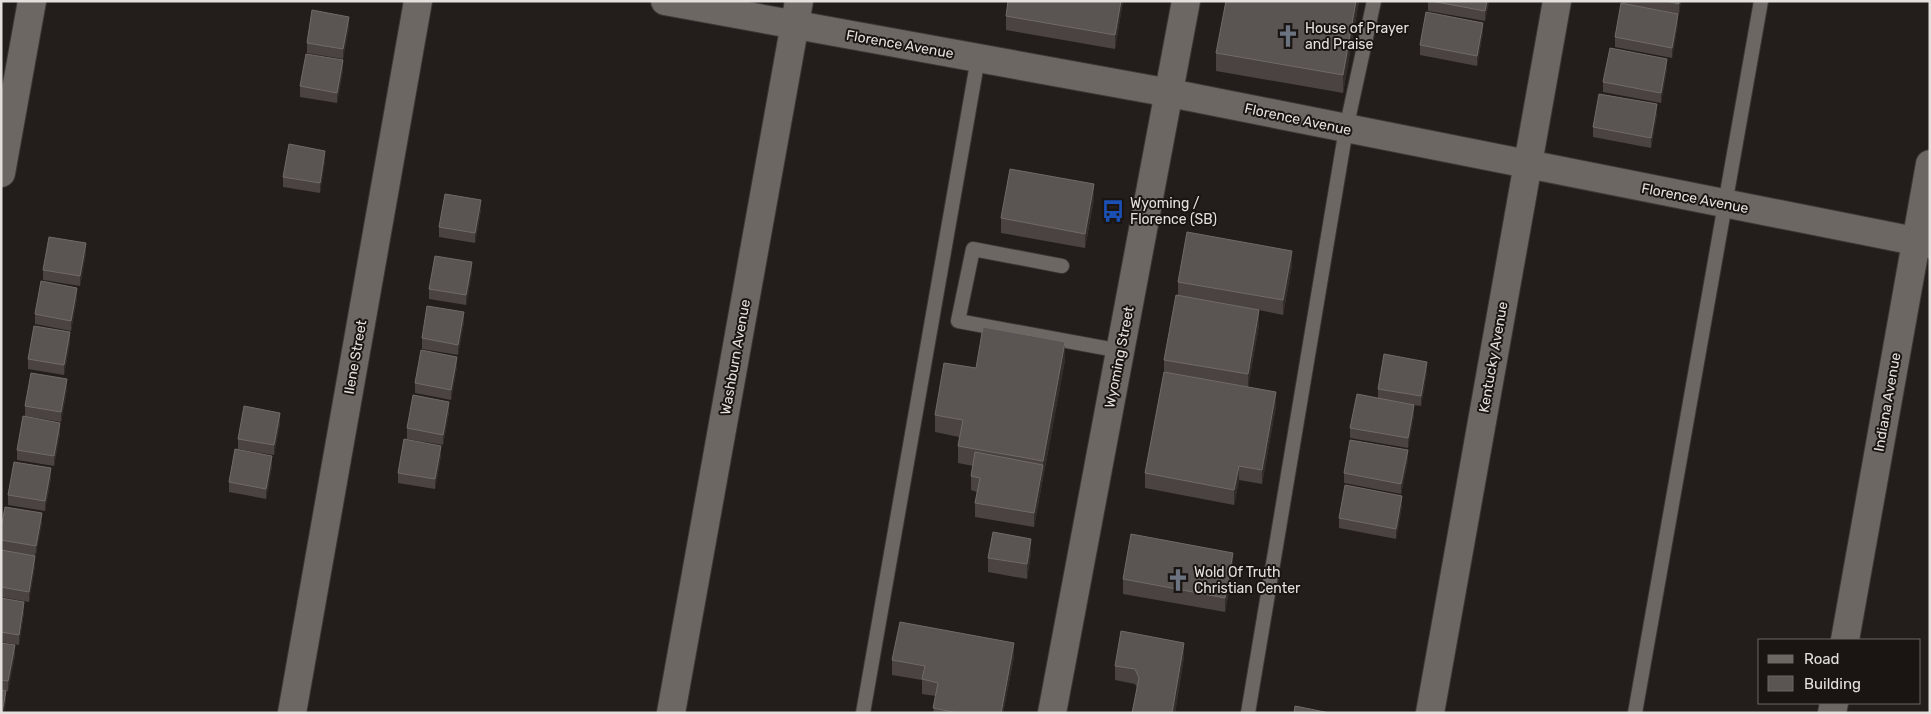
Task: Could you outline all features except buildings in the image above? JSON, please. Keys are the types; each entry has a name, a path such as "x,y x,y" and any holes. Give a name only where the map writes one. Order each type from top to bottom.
{"street":[{"path":"1,173 32,1"},
{"name":"Ilene Street","path":"292,713 418,1"},
{"name":"Florence Avenue","path":"664,1 796,13 978,58 1170,92 1346,129 1923,243"},
{"name":"Wyoming Street","path":"1052,713 1186,1"},
{"name":"Kentucky Avenue","path":"1430,713 1557,1"},
{"name":"Washburn Avenue","path":"671,713 796,13"},
{"name":"Indiana Avenue","path":"1845,639 1923,243 1930,164"}],"lane":[{"path":"1248,713 1346,129 1374,1"},
{"path":"1635,713 1761,1"},
{"path":"863,713 978,58"},
{"path":"1062,266 972,249 958,321 1120,351"}],"place":[{"name":"House of Prayer and Praise","path":"1288,36"},
{"name":"Wyoming / Florence (SB)","path":"1113,211"},
{"name":"Wold Of Truth Christian Center","path":"1178,580"}]}
